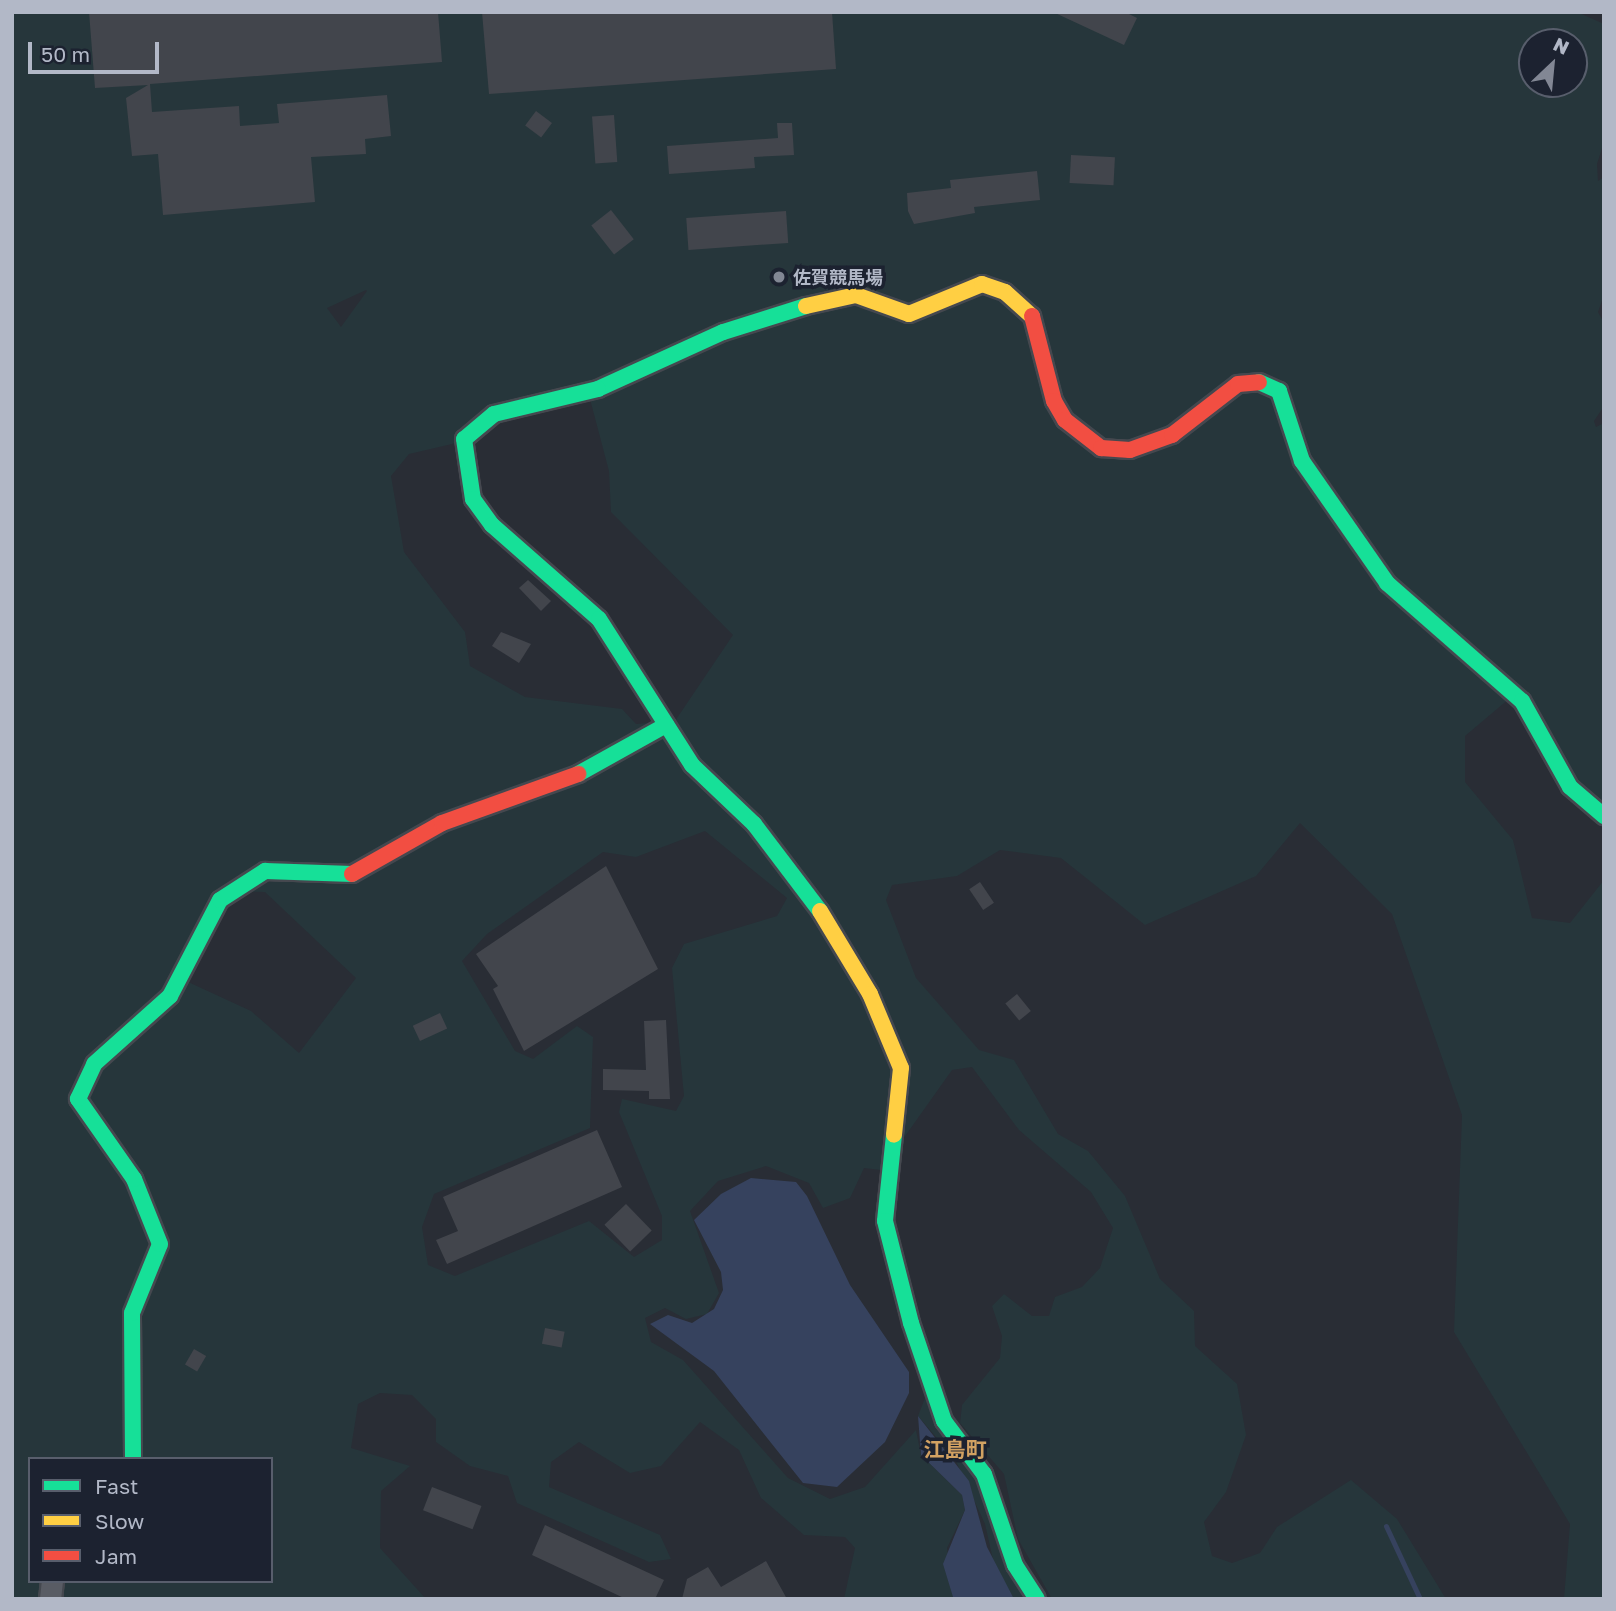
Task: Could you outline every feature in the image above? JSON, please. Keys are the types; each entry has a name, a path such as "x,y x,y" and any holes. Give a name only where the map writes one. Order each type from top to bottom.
{"street":[{"path":"1037,1599 1015,1566 984,1474 944,1421 929,1388 885,1221 901,1068 841,937 754,824 692,765 599,619 492,525 473,499 464,439 494,414 598,388 723,332 833,297 856,295 919,314 958,290 982,284 1005,292 1032,314 1054,401 1078,435 1101,448 1130,450 1172,435 1238,384 1266,383 1279,391 1302,461 1387,583 1522,701 1570,787 1604,816"},
{"path":"133,1457 132,1313 160,1244 134,1178 78,1099 94,1064 170,996 220,900 248,877 265,871 347,875 368,869 442,823 567,780 666,726"}],"shaded area":[{"path":"12,12 1577,12 1604,24 1604,142 1597,164 1598,181 1604,177 1604,295 1598,312 1604,323 1604,406 1594,421 1596,427 1604,423 1604,824 1510,698 1465,736 1465,782 1513,840 1532,918 1570,923 1604,880 1604,1599 1564,1599 1570,1524 1454,1332 1462,1115 1392,914 1300,823 1256,876 1145,925 1061,858 1000,850 957,876 892,885 886,900 916,978 979,1050 1014,1060 1058,1134 1088,1151 1125,1196 1160,1279 1194,1311 1195,1346 1237,1384 1246,1435 1226,1492 1204,1522 1212,1556 1232,1563 1260,1553 1277,1527 1351,1480 1397,1519 1446,1599 1052,1599 1018,1539 1004,1474 960,1423 962,1405 1000,1358 1002,1336 992,1306 1004,1294 1032,1316 1049,1316 1055,1297 1082,1287 1100,1268 1113,1228 1091,1192 1019,1130 972,1067 952,1070 881,1170 864,1168 850,1198 823,1208 809,1183 766,1166 718,1181 690,1211 719,1293 707,1314 686,1319 665,1308 645,1318 651,1342 683,1360 788,1478 830,1499 865,1487 916,1430 921,1455 962,1495 965,1510 947,1548 954,1599 844,1599 855,1548 845,1537 804,1535 761,1498 739,1450 700,1422 661,1466 630,1473 579,1442 551,1462 549,1487 660,1535 671,1559 649,1562 517,1503 508,1476 470,1466 436,1442 436,1419 412,1395 380,1393 358,1404 351,1448 410,1466 381,1491 380,1548 426,1599 12,1599","holes":["367,291 341,327 327,308","586,384 609,471 611,512 733,635 675,721 636,724 622,709 525,697 470,666 465,632 404,552 391,476 409,454 452,444","705,831 787,898 777,916 684,944 672,968 684,1096 676,1111 622,1099 619,1112 662,1216 662,1240 634,1257 589,1221 455,1276 428,1265 422,1227 434,1194 590,1128 593,1037 577,1026 533,1059 515,1051 462,961 487,934 603,852 636,857","218,891 265,892 356,978 299,1053 251,1011 173,975"]},
{"path":"925,1398 983,1479 1033,1599 1014,1599 994,1564 985,1524 955,1459 918,1416"}],"water":[{"path":"751,1178 796,1182 807,1196 850,1285 909,1372 909,1393 885,1442 837,1487 803,1483 714,1371 650,1324 668,1315 692,1323 714,1309 723,1290 721,1272 694,1220 721,1194"},
{"path":"918,1416 969,1481 987,1547 1014,1599 953,1597 943,1564 965,1510 962,1495 921,1455"}],"building":[{"path":"89,12 438,12 442,62 150,84 152,112 239,106 240,126 279,123 277,104 387,95 391,136 365,139 366,154 311,157 315,202 163,215 158,154 132,156 126,98 148,85 95,88"},
{"path":"482,12 832,12 836,69 489,94"},
{"path":"1053,12 1125,12 1137,18 1124,45"},
{"path":"536,111 552,123 541,137 525,125"},
{"path":"614,115 617,162 595,163 592,117"},
{"path":"777,123 792,123 794,155 754,157 755,168 669,174 667,146 778,138"},
{"path":"1071,155 1115,157 1113,185 1070,183"},
{"path":"1037,171 1040,200 974,207 975,213 914,224 908,211 907,193 951,188 950,180"},
{"path":"611,210 634,239 614,255 591,225"},
{"path":"786,211 788,243 688,250 686,218"},
{"path":"528,580 551,601 541,611 519,588"},
{"path":"501,632 531,644 519,663 492,646"},
{"path":"606,866 658,969 524,1051 493,989 498,986 476,954"},
{"path":"980,882 994,903 983,910 969,889"},
{"path":"1017,994 1031,1011 1019,1021 1005,1003"},
{"path":"440,1013 447,1028 420,1041 413,1026"},
{"path":"666,1020 670,1099 649,1099 649,1091 603,1090 603,1069 646,1070 644,1021"},
{"path":"597,1130 622,1187 447,1264 436,1240 458,1231 443,1197"},
{"path":"626,1204 652,1231 630,1251 604,1225"},
{"path":"545,1328 565,1332 562,1348 542,1344"},
{"path":"194,1349 206,1356 197,1372 185,1365"},
{"path":"432,1487 481,1506 473,1529 423,1510"},
{"path":"545,1525 664,1580 655,1599 626,1599 532,1555"},
{"path":"766,1561 787,1599 682,1599 687,1579 708,1567 721,1587"}],"waterway":[{"path":"1386,1526 1420,1599"}],"traffic: fast":[{"path":"806,306 723,332 598,389 494,414 464,439 473,499 492,525 599,619 692,765 754,824 820,911"},
{"path":"1259,382 1279,391 1302,461 1387,583 1522,701 1570,787 1604,816"},
{"path":"578,774 666,725"},
{"path":"133,1457 132,1313 160,1244 134,1179 78,1099 94,1064 170,996 220,900 265,871 352,874"},
{"path":"894,1135 885,1221 911,1323 944,1421 984,1474 1015,1565 1037,1599"}],"traffic: slow":[{"path":"806,306 856,295 909,314 982,284 1005,292 1032,316"},
{"path":"820,911 870,994 901,1068 894,1135"}],"traffic: jam":[{"path":"1032,316 1054,401 1065,420 1101,448 1130,450 1172,435 1238,384 1259,382"},
{"path":"352,874 442,823 578,774"}],"place":[{"name":"佐賀競馬場","path":"779,277"}],"district":[{"name":"江島町","path":"955,1449"}]}
